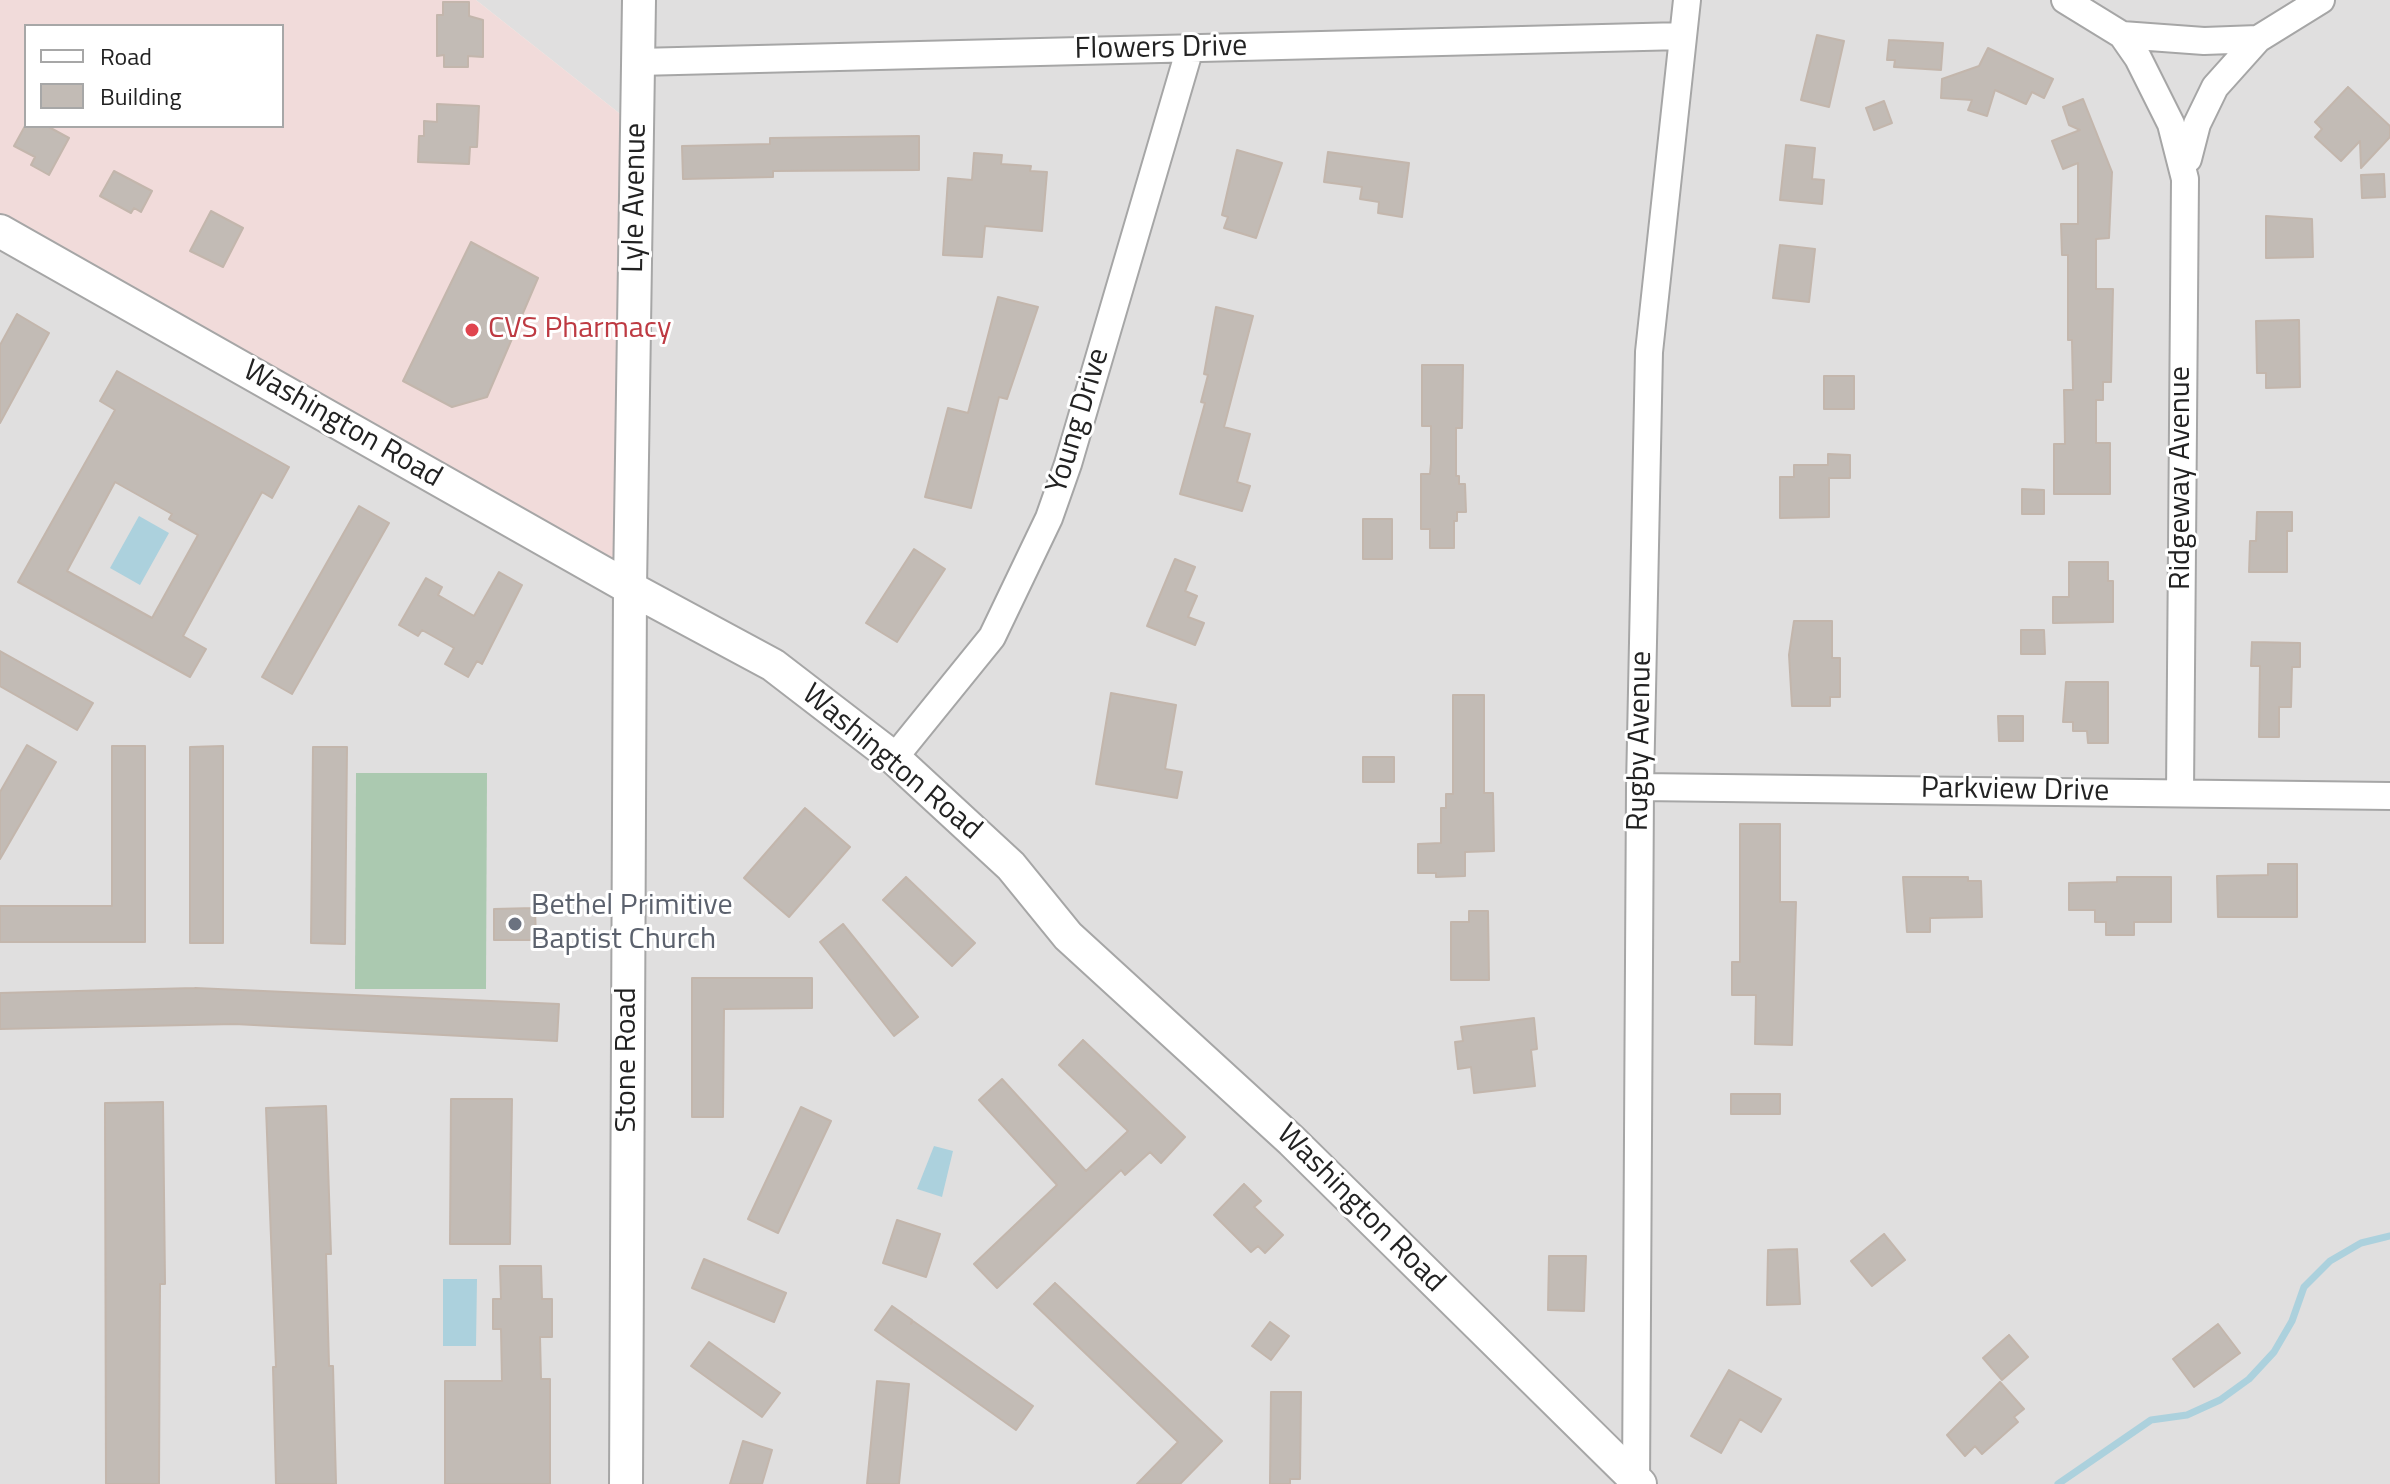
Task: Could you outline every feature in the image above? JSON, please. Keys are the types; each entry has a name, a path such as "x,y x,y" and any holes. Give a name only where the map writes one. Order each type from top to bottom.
{"street":[{"name":"Lyle Avenue","path":"630,588 639,0"},
{"name":"Rugby Avenue","path":"1638,1483 1640,787 1649,352 1687,0"},
{"path":"2065,0 2122,35 2155,88 2171,124 2182,163 2188,159 2197,124 2215,87 2258,39 2321,0"},
{"path":"2122,35 2204,41 2258,39"},
{"name":"Flowers Drive","path":"638,62 1683,36"},
{"name":"Young Drive","path":"894,758 992,637 1049,518 1068,464 1190,48"},
{"name":"Ridgeway Avenue","path":"2180,793 2185,179 2182,163"},
{"name":"Washington Road","path":"0,231 630,588 773,665 894,758 1011,866 1068,936 1292,1141 1638,1483"},
{"name":"Stone Road","path":"626,1484 630,588"},
{"name":"Parkview Drive","path":"1640,787 2390,796"}],"shaded area":[{"path":"0,0 476,0 643,132 630,588 0,227"},
{"path":"476,0 2390,0 2390,1484 0,1484 0,227 643,132"}],"green space":[{"path":"356,773 487,773 486,989 355,989"}],"water":[{"path":"139,516 169,533 140,585 110,568"},
{"path":"934,1146 953,1151 942,1197 917,1189"},
{"path":"443,1279 477,1279 476,1346 443,1346"}],"building":[{"path":"443,2 469,2 469,16 483,20 483,57 468,56 468,67 444,67 444,55 437,56 437,15 443,15"},
{"path":"1817,35 1844,41 1829,107 1801,100"},
{"path":"1889,40 1943,43 1941,70 1894,67 1895,60 1887,60"},
{"path":"1988,48 2053,79 2044,98 2032,92 2026,104 1995,90 1987,116 1968,110 1972,100 1941,98 1942,79 1979,66"},
{"path":"2348,87 2390,126 2390,137 2361,168 2360,141 2341,161 2315,137 2322,129 2315,122"},
{"path":"2083,99 2112,172 2109,238 2096,239 2096,289 2113,289 2111,382 2103,382 2103,400 2096,400 2096,443 2110,443 2110,494 2054,494 2054,444 2065,444 2064,390 2073,390 2072,340 2068,340 2068,255 2062,255 2061,224 2078,224 2078,163 2063,169 2052,141 2080,130 2069,125 2063,107"},
{"path":"1884,101 1892,123 1874,130 1866,108"},
{"path":"437,104 479,106 477,147 470,147 469,164 418,162 419,136 424,136 424,121 437,122"},
{"path":"24,128 51,128 69,138 49,175 31,165 35,157 14,146"},
{"path":"919,136 919,170 773,171 773,177 683,179 682,146 770,144 770,138"},
{"path":"1786,145 1815,148 1812,179 1824,180 1822,204 1780,200"},
{"path":"1237,150 1282,163 1256,238 1224,228 1228,217 1222,215"},
{"path":"1328,152 1409,163 1402,217 1378,213 1379,202 1360,199 1362,187 1324,182"},
{"path":"974,153 1002,155 1001,164 1031,166 1030,171 1047,172 1042,231 985,226 982,257 943,255 948,178 972,180"},
{"path":"114,171 152,191 141,212 134,208 131,213 100,196"},
{"path":"2384,174 2385,197 2362,198 2361,175"},
{"path":"211,211 243,228 223,267 190,251"},
{"path":"2266,216 2312,219 2313,257 2266,258"},
{"name":"CVS Pharmacy","path":"471,242 538,278 487,397 452,407 403,381"},
{"path":"1780,245 1815,249 1809,302 1773,298"},
{"path":"998,297 1038,307 1007,399 999,397 971,508 925,497 948,408 968,413"},
{"path":"1216,307 1253,316 1224,427 1250,434 1237,482 1250,486 1242,511 1180,494 1205,403 1201,402 1208,375 1204,374"},
{"path":"17,314 49,333 0,423 0,345"},
{"path":"2299,320 2300,387 2266,388 2266,373 2257,373 2256,321"},
{"path":"1422,365 1463,365 1462,428 1456,428 1456,476 1459,476 1459,484 1465,484 1466,512 1457,512 1457,521 1454,521 1454,548 1430,548 1430,529 1421,529 1421,474 1430,474 1431,463 1431,426 1422,426"},
{"path":"117,371 289,467 272,498 262,492 183,636 206,649 190,677 18,582 115,410 100,401","holes":["115,482 172,514 169,519 198,535 152,618 67,571"]},
{"path":"1824,376 1854,376 1854,409 1824,409"},
{"path":"1828,454 1850,455 1850,478 1829,478 1829,517 1780,518 1780,477 1794,477 1794,465 1828,465"},
{"path":"2022,489 2044,490 2044,514 2022,514"},
{"path":"359,506 389,523 292,694 262,677"},
{"path":"2257,512 2292,512 2292,531 2287,531 2287,572 2249,572 2250,541 2256,541"},
{"path":"1363,519 1392,519 1392,559 1363,559"},
{"path":"914,549 945,569 897,642 866,623"},
{"path":"1175,559 1195,567 1185,591 1197,596 1188,617 1204,623 1195,645 1147,626"},
{"path":"2069,562 2108,562 2108,581 2113,581 2113,622 2053,623 2053,597 2069,597"},
{"path":"499,572 522,585 482,664 477,661 468,677 445,664 454,648 422,630 418,636 399,625 426,578 442,587 438,595 474,616"},
{"path":"1794,621 1832,621 1832,658 1840,658 1840,697 1830,697 1830,706 1792,706 1789,655"},
{"path":"2021,630 2044,630 2045,654 2021,654"},
{"path":"2252,642 2300,643 2300,667 2292,667 2291,707 2279,707 2279,737 2259,737 2260,666 2251,666"},
{"path":"0,651 93,703 77,730 0,686"},
{"path":"2066,682 2108,682 2108,743 2088,743 2087,731 2073,731 2073,722 2063,722"},
{"path":"1111,693 1176,705 1165,769 1182,772 1177,798 1096,784"},
{"path":"1453,695 1484,695 1484,793 1493,793 1494,851 1465,852 1465,876 1436,877 1436,873 1418,873 1418,844 1441,843 1441,808 1446,808 1446,794 1453,794"},
{"path":"1998,716 2023,716 2023,741 1999,741"},
{"path":"27,745 56,762 0,859 0,792"},
{"path":"112,746 145,746 145,942 0,942 0,906 112,906"},
{"path":"223,746 223,943 190,943 190,747"},
{"path":"313,747 347,747 345,944 311,943"},
{"path":"1363,757 1394,757 1394,782 1363,782"},
{"path":"805,808 850,847 789,917 744,878"},
{"path":"1740,824 1780,824 1780,902 1796,902 1792,1045 1755,1044 1756,995 1732,995 1732,962 1740,962"},
{"path":"2268,864 2297,864 2297,917 2218,917 2217,876 2268,875"},
{"path":"906,877 975,943 952,966 883,900"},
{"path":"1903,877 1968,877 1968,881 1981,881 1982,917 1930,918 1930,932 1907,932"},
{"path":"2117,877 2171,877 2171,922 2134,922 2134,935 2106,935 2106,922 2095,922 2095,910 2069,910 2069,883 2117,882"},
{"name":"Bethel Primitive Baptist Church","path":"535,908 536,940 494,940 494,909"},
{"path":"1469,911 1488,911 1489,980 1451,980 1451,922 1469,922"},
{"path":"843,924 918,1017 894,1036 820,942"},
{"path":"692,978 812,978 812,1008 724,1009 723,1117 692,1117"},
{"path":"195,988 559,1004 557,1041 235,1024 0,1029 0,993"},
{"path":"1534,1018 1537,1049 1531,1050 1535,1086 1474,1093 1471,1067 1458,1069 1455,1042 1463,1041 1461,1027"},
{"path":"1083,1040 1185,1137 1161,1163 1150,1152 1125,1175 1121,1170 997,1288 974,1264 1057,1185 979,1100 1002,1079 1086,1171 1128,1131 1059,1065"},
{"path":"1731,1094 1780,1094 1780,1114 1731,1114"},
{"path":"451,1099 512,1099 510,1244 450,1244"},
{"path":"163,1102 165,1284 160,1284 159,1484 106,1484 105,1103"},
{"path":"326,1106 331,1254 326,1254 336,1484 276,1484 273,1367 276,1367 266,1108"},
{"path":"801,1107 831,1121 778,1233 748,1219"},
{"path":"1244,1184 1261,1201 1254,1207 1283,1235 1265,1253 1258,1246 1251,1252 1214,1215"},
{"path":"897,1220 940,1234 926,1277 883,1263"},
{"path":"1884,1234 1905,1260 1872,1286 1851,1261"},
{"path":"1797,1249 1800,1304 1767,1305 1768,1250"},
{"path":"1549,1256 1586,1256 1584,1311 1548,1310"},
{"path":"704,1259 786,1293 774,1322 692,1288"},
{"path":"500,1266 541,1266 542,1299 552,1299 552,1337 540,1337 541,1379 550,1379 550,1484 445,1484 445,1381 502,1381 501,1329 493,1329 493,1299 501,1299"},
{"path":"1055,1283 1222,1441 1180,1484 1137,1484 1178,1442 1034,1304"},
{"path":"892,1306 912,1320 911,1324 913,1321 1033,1406 1016,1430 875,1330"},
{"path":"1270,1322 1289,1336 1271,1360 1252,1346"},
{"path":"2218,1324 2240,1353 2194,1387 2173,1359"},
{"path":"2009,1335 2028,1357 2002,1380 1983,1358"},
{"path":"709,1342 780,1393 762,1417 691,1366"},
{"path":"1729,1370 1781,1399 1761,1432 1740,1419 1721,1453 1691,1436"},
{"path":"877,1381 909,1384 899,1484 867,1484"},
{"path":"2000,1382 2024,1409 2014,1417 2018,1422 1982,1454 1975,1446 1965,1456 1947,1435"},
{"path":"1271,1392 1301,1392 1300,1479 1290,1479 1290,1484 1270,1484"},
{"path":"743,1441 772,1450 762,1484 730,1484"}],"waterway":[{"path":"2058,1484 2151,1420 2187,1415 2220,1400 2249,1379 2274,1352 2292,1321 2304,1287 2330,1261 2361,1243 2390,1236"}],"place":[{"name":"CVS Pharmacy","path":"472,330"},
{"name":"Bethel Primitive Baptist Church","path":"515,924"}]}
